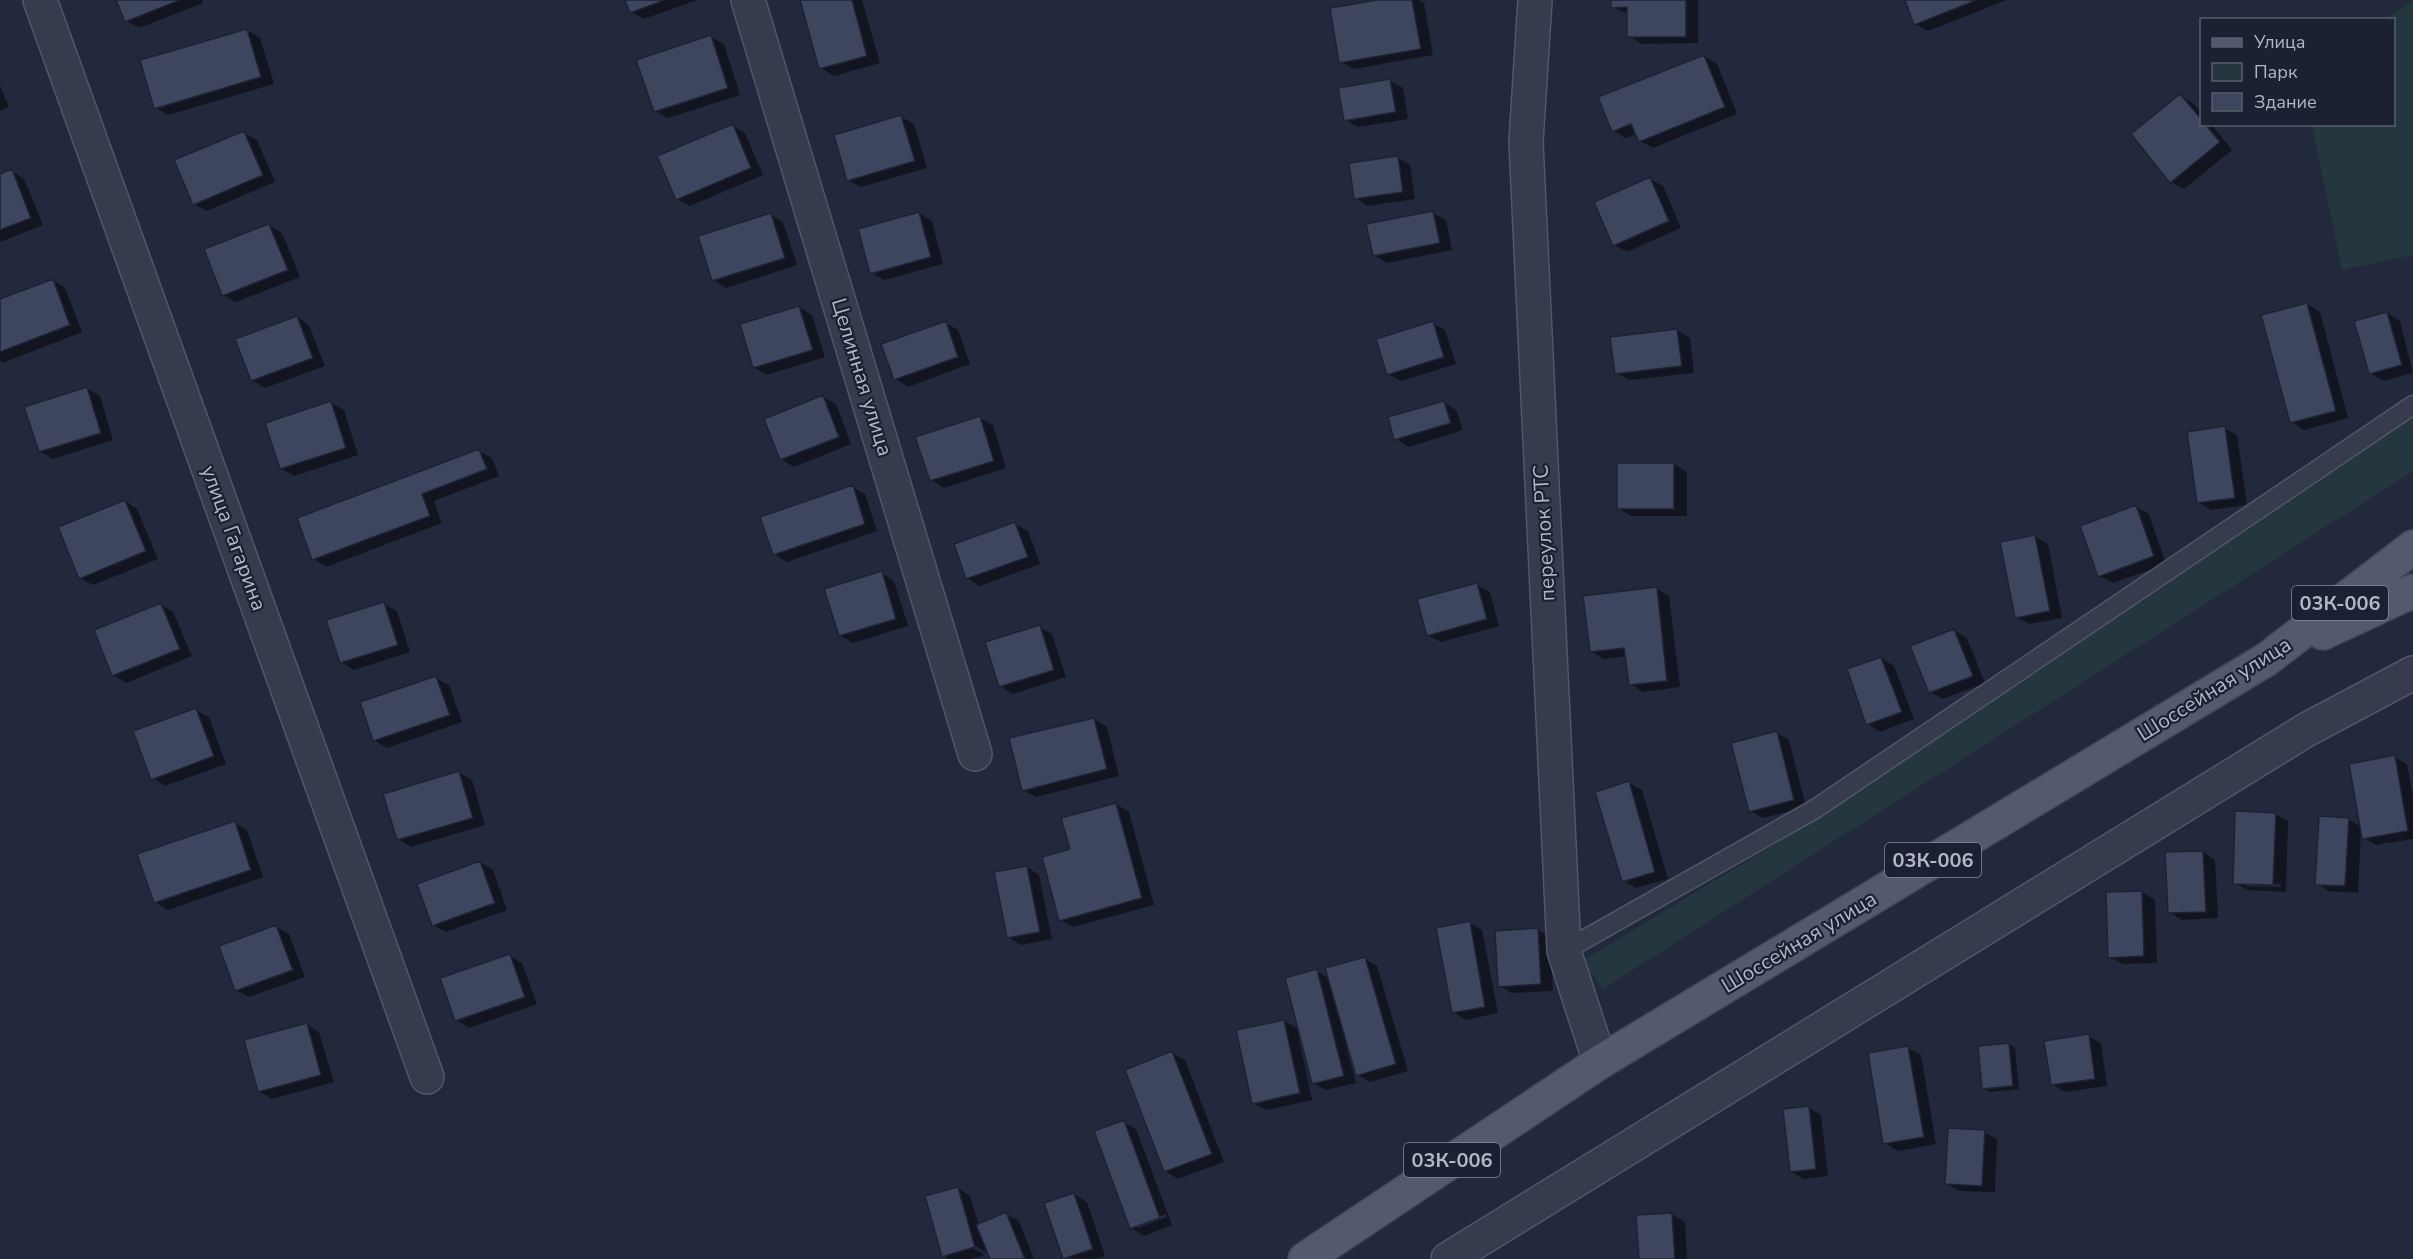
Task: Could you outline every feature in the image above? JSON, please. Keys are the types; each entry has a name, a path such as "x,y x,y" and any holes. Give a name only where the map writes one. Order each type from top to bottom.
{"main road":[{"name":"Шоссейная улица","path":"1305,1259 1600,1062 2267,659 2413,547"},
{"path":"2267,659 2413,591"}],"street":[{"name":"улица Гагарина","path":"40,0 427,1077"},
{"name":"Целинная улица","path":"748,0 975,754"},
{"name":"переулок РТС","path":"1535,0 1526,142 1564,951 1600,1062"},
{"path":"1448,1259 2306,730 2413,673"}],"lane":[{"path":"1564,951 1815,809 2413,405"}],"green space":[{"path":"2413,1 2413,255 2342,270 2312,126 2395,126 2395,18 2386,18"},
{"path":"2413,418 2413,471 1603,989 1582,961 1823,815"}],"building":[{"path":"116,0 180,0 125,22"},
{"path":"625,0 665,0 630,13"},
{"path":"800,0 852,0 867,56 819,69"},
{"path":"1377,0 1412,0 1421,49 1339,63 1330,8"},
{"path":"1611,0 1686,0 1686,37 1627,37 1627,7 1611,8"},
{"path":"1905,0 1977,0 1914,25"},
{"path":"247,29 261,77 154,109 140,60"},
{"path":"711,35 728,88 654,112 636,60"},
{"path":"1704,55 1725,107 1639,142 1631,124 1612,132 1598,97"},
{"path":"1390,79 1396,112 1344,121 1338,88"},
{"path":"2180,94 2200,118 2200,126 2207,126 2220,142 2170,183 2131,134"},
{"path":"901,115 915,161 847,181 834,135"},
{"path":"733,124 751,168 676,200 657,156"},
{"path":"244,131 263,175 193,205 174,160"},
{"path":"1398,156 1403,192 1354,199 1349,163"},
{"path":"12,169 31,218 0,230 0,174"},
{"path":"1650,177 1669,221 1613,246 1594,202"},
{"path":"1433,211 1440,243 1373,256 1366,224"},
{"path":"919,212 931,257 870,274 858,229"},
{"path":"771,213 785,258 712,281 698,236"},
{"path":"269,224 288,270 222,296 204,249"},
{"path":"53,279 70,325 0,352 0,299"},
{"path":"2307,303 2336,411 2290,423 2261,315"},
{"path":"799,306 813,350 753,368 740,324"},
{"path":"2387,312 2402,365 2369,374 2354,321"},
{"path":"297,316 313,358 251,381 235,339"},
{"path":"946,321 958,357 894,380 881,344"},
{"path":"1433,321 1444,357 1387,375 1376,339"},
{"path":"1677,329 1682,366 1615,374 1610,337"},
{"path":"87,387 101,433 39,452 24,407"},
{"path":"823,395 839,437 780,460 764,419"},
{"path":"331,401 346,448 280,469 265,423"},
{"path":"1444,401 1451,423 1394,440 1388,417"},
{"path":"980,416 994,461 930,481 915,437"},
{"path":"2225,426 2235,498 2197,503 2187,432"},
{"path":"479,449 487,469 422,494 430,516 312,560 297,518"},
{"path":"1617,463 1674,463 1674,509 1617,509"},
{"path":"853,485 865,524 773,555 760,517"},
{"path":"125,500 146,551 79,579 58,527"},
{"path":"2136,505 2154,556 2098,577 2080,526"},
{"path":"1015,522 1028,557 966,579 954,544"},
{"path":"2035,535 2050,611 2015,618 2000,542"},
{"path":"882,571 896,619 839,636 824,589"},
{"path":"1477,583 1487,619 1427,636 1417,599"},
{"path":"1657,587 1667,681 1629,685 1624,648 1590,652 1583,596"},
{"path":"384,602 398,645 340,663 326,620"},
{"path":"161,603 180,649 112,676 94,630"},
{"path":"1040,625 1054,670 999,687 985,642"},
{"path":"1954,629 1973,676 1929,693 1910,646"},
{"path":"1881,657 1902,712 1866,725 1847,669"},
{"path":"436,676 450,715 373,741 360,702"},
{"path":"196,708 214,756 151,780 133,731"},
{"path":"1094,718 1107,769 1022,791 1009,738"},
{"path":"1777,731 1794,800 1749,812 1731,743"},
{"path":"2395,755 2408,831 2362,839 2349,764"},
{"path":"459,771 473,818 397,840 383,794"},
{"path":"1629,781 1655,872 1622,882 1595,792"},
{"path":"1116,803 1142,898 1059,921 1042,857 1070,849 1061,818"},
{"path":"2235,811 2276,813 2273,885 2233,884"},
{"path":"2319,816 2349,818 2345,886 2315,885"},
{"path":"235,821 251,870 154,903 137,854"},
{"path":"2203,851 2206,912 2168,913 2165,852"},
{"path":"480,861 495,903 432,926 417,884"},
{"path":"1027,866 1040,932 1007,938 994,872"},
{"path":"2142,891 2144,956 2108,958 2106,892"},
{"path":"1470,921 1485,1007 1452,1013 1436,928"},
{"path":"276,925 293,970 235,991 219,946"},
{"path":"1538,928 1541,984 1498,987 1495,931"},
{"path":"510,954 525,997 455,1021 440,978"},
{"path":"1365,957 1396,1064 1356,1076 1325,968"},
{"path":"1317,969 1344,1076 1312,1084 1285,978"},
{"path":"1284,1020 1300,1093 1252,1104 1236,1030"},
{"path":"307,1023 321,1075 258,1092 244,1040"},
{"path":"2089,1034 2095,1079 2051,1085 2044,1041"},
{"path":"2009,1043 2013,1086 1982,1089 1978,1046"},
{"path":"1908,1046 1924,1137 1883,1144 1868,1053"},
{"path":"1172,1051 1212,1154 1164,1172 1125,1070"},
{"path":"1809,1106 1816,1169 1790,1172 1783,1109"},
{"path":"1124,1120 1160,1218 1130,1229 1094,1131"},
{"path":"1948,1128 1985,1130 1982,1186 1945,1184"},
{"path":"958,1187 975,1247 942,1257 925,1196"},
{"path":"1074,1193 1093,1249 1063,1259 1044,1203"},
{"path":"1006,1212 1025,1259 990,1259 976,1225"},
{"path":"1672,1213 1675,1259 1639,1259 1636,1215"}]}
